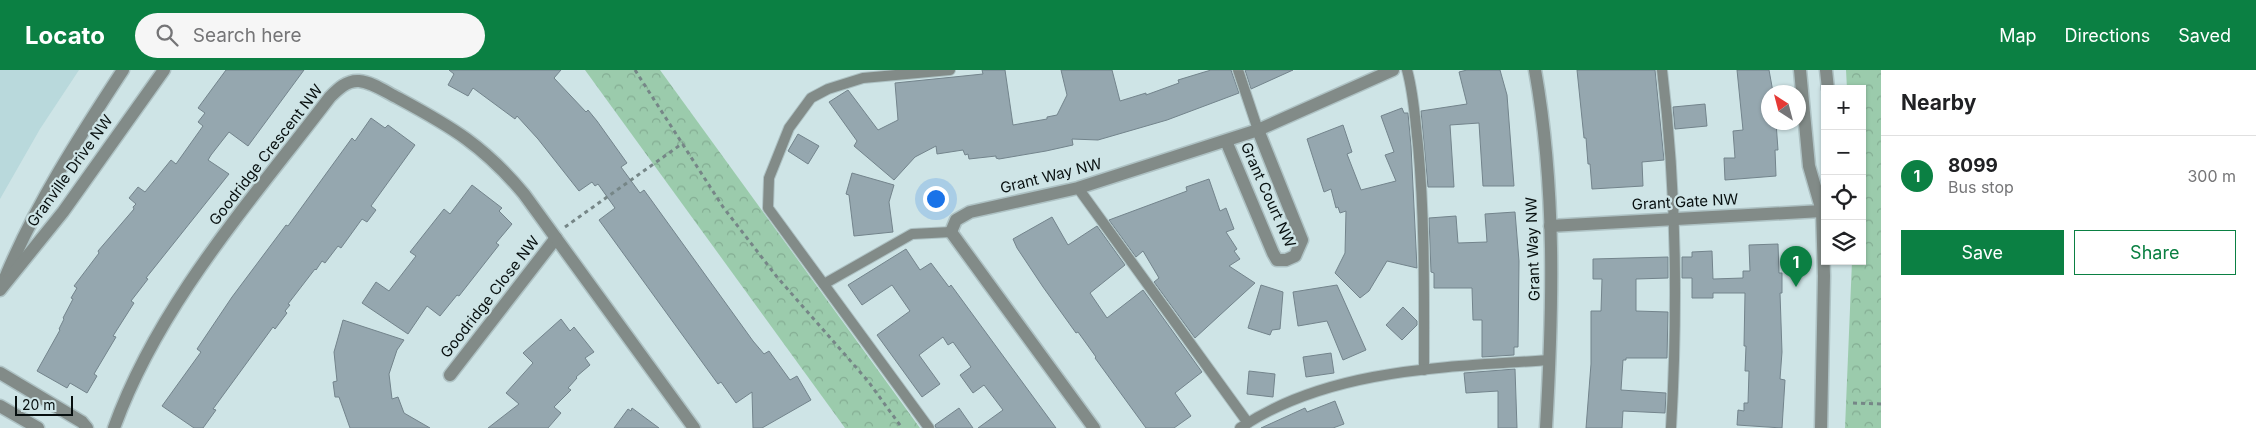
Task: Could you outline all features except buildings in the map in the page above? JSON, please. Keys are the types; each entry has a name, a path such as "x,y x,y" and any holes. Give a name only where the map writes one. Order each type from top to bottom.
{"street":[{"name":"Granville Drive NW","path":"0,289 38,206 123,70"},
{"name":"Granville Drive NW","path":"0,289 63,212 164,70"},
{"name":"Grant Way NW","path":"951,232 956,220 970,212 1078,188 1226,141 1258,130 1393,70"},
{"name":"Grant Way NW","path":"1535,70 1545,153 1550,226 1550,360 1546,428"},
{"path":"1800,70 1809,166 1821,197"},
{"path":"1826,70 1828,85"},
{"name":"Goodridge Crescent NW","path":"114,428 124,399 141,364 183,293 330,97 344,85 360,81 370,84 434,117 464,135 489,156 514,182 694,428"},
{"name":"Grant Court NW","path":"1226,141 1273,253 1278,260 1286,260 1295,256 1302,240 1258,130"},
{"name":"Grant Gate NW","path":"1550,226 1675,219 1821,205"},
{"path":"1821,428 1824,220"},
{"path":"951,232 1094,428"},
{"name":"Goodridge Close NW","path":"450,375 556,238"},
{"path":"0,374 82,422 87,428"},
{"path":"0,406 38,428"}],"lane":[{"path":"929,428 768,208 769,178 789,128 811,98 828,89 863,78 950,70"},
{"path":"1238,70 1258,130"},
{"path":"1407,70 1412,88 1421,179 1424,235 1424,370"},
{"path":"1662,70 1672,171 1677,285 1671,428"},
{"path":"1078,188 1244,425 1304,397 1341,385 1424,370 1550,360"},
{"path":"824,284 912,234 951,232"}],"path":[{"path":"635,70 723,207 776,277 868,381 902,428"},
{"path":"556,238 568,225 683,144"},
{"path":"1853,403 1881,404"}],"shaded area":[{"path":"0,70 79,70 40,129 0,199"}],"green space":[{"path":"585,70 660,70 920,428 845,428"},
{"path":"1846,70 1881,70 1881,428 1845,428 1852,265 1866,265 1866,85 1847,85"}],"place":[{"name":"8099","path":"1796,287"}]}
